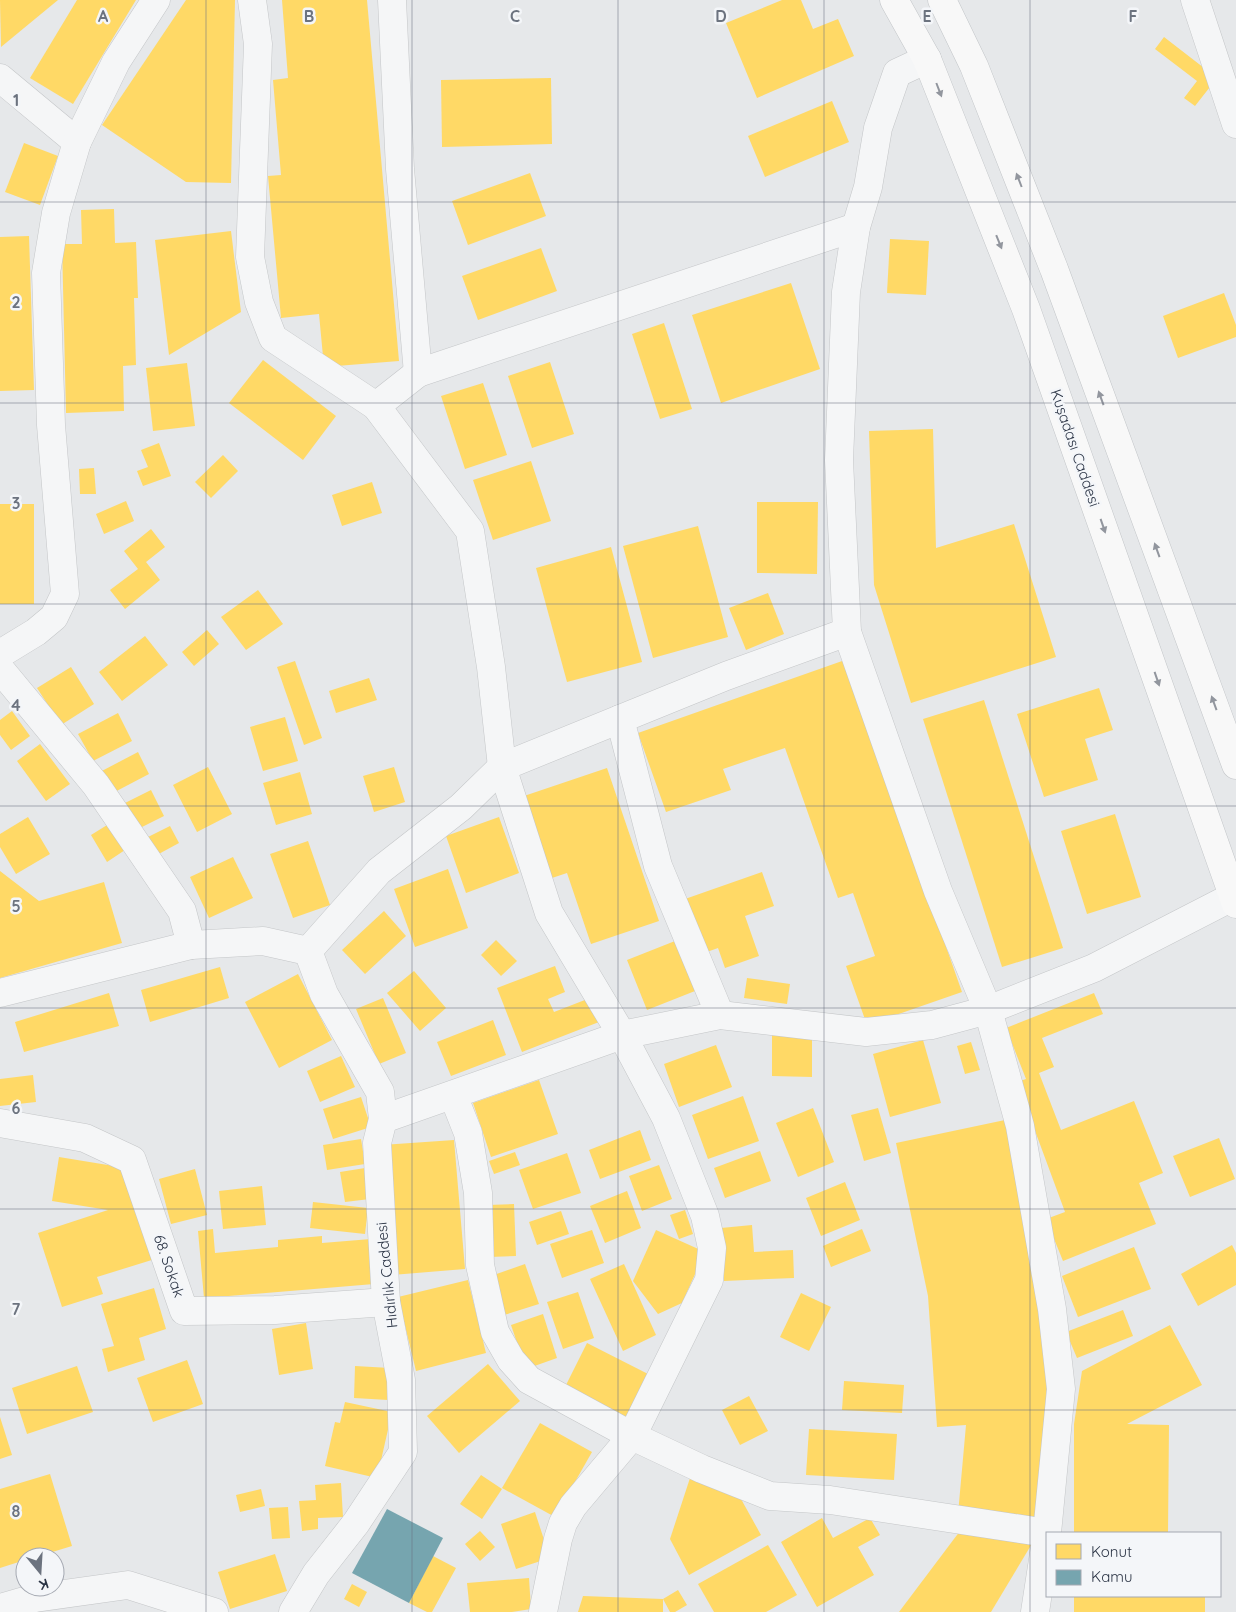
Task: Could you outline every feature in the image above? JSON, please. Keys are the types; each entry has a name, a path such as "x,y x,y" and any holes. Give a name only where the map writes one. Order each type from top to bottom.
{"main road":[{"name":"Kuşadası Caddesi","path":"894,0 927,59 1026,308 1235,900"},
{"path":"942,0 974,66 1054,269 1230,727 1236,765"}],"street":[{"path":"0,654 36,632 54,617 65,594 51,425 46,273 56,213 77,142 116,62 156,0"},
{"path":"252,0 258,44 250,256 259,302 273,338 376,406 470,531 491,667 502,767 549,913 622,1035 666,1118 705,1216 712,1248 709,1280 632,1436 573,1506 563,1523 543,1612"},
{"path":"392,0 400,169 418,373"},
{"path":"1195,0 1236,124"},
{"path":"927,59 897,73 878,128 868,187 856,227 846,292 839,460 847,632 938,891 988,1010 1020,1126 1052,1309 1061,1388 1047,1532"},
{"path":"0,78 77,142"},
{"path":"376,406 418,373 856,227"},
{"path":"0,992 191,945 263,941 308,950 379,871 461,807 502,767 726,676 847,632"},
{"path":"0,669 96,785 182,911 191,945"},
{"path":"620,719 658,866 720,1014"},
{"path":"383,1119 622,1035 720,1014 866,1032 932,1025 988,1010 1094,968 1235,900"},
{"name":"Hıdırlık Caddesi","path":"293,1612 316,1574 356,1523 404,1452 402,1380 386,1302 377,1143 383,1119 380,1092 324,994 308,950"},
{"path":"453,1095 468,1133 478,1193 480,1265 495,1332 511,1360 529,1380 632,1436 702,1469 770,1496 830,1500 1046,1533"},
{"name":"68. Sokak","path":"0,1123 85,1138 132,1160 184,1311 275,1310 386,1302"},
{"path":"1035,1612 1046,1540"},
{"path":"0,1608 34,1598 128,1585 214,1612"}],"building: Konut":[{"path":"0,0 58,0 1,47"},
{"path":"77,0 136,0 73,104 30,78"},
{"path":"186,0 235,0 231,183 186,182 102,125"},
{"path":"282,0 367,0 399,361 324,367 319,314 281,318 268,176 281,175 273,80 288,78"},
{"path":"782,0 801,0 813,29 838,19 854,56 757,98 726,23"},
{"path":"1164,37 1217,78 1195,106 1184,98 1197,81 1155,49"},
{"path":"551,78 552,144 442,147 441,80"},
{"path":"832,101 849,142 765,177 748,136"},
{"path":"24,143 58,156 40,205 5,192"},
{"path":"530,173 546,216 468,245 452,201"},
{"path":"114,209 115,243 136,242 138,298 134,298 136,365 123,366 124,411 66,413 62,244 82,244 81,210"},
{"path":"231,231 241,312 169,355 155,240"},
{"path":"29,236 34,390 0,391 0,237"},
{"path":"890,239 929,241 926,295 887,293"},
{"path":"541,248 557,291 478,320 462,276"},
{"path":"791,283 820,369 721,403 692,315"},
{"path":"1224,293 1236,325 1236,337 1178,358 1163,316"},
{"path":"664,323 692,409 660,419 632,334"},
{"path":"263,360 336,416 303,460 229,403"},
{"path":"550,362 574,434 532,448 508,376"},
{"path":"187,363 195,426 153,431 146,368"},
{"path":"483,383 507,455 465,469 441,396"},
{"path":"933,429 936,548 1014,524 1056,657 911,703 874,585 869,431"},
{"path":"159,443 171,476 143,486 137,471 148,467 141,450"},
{"path":"223,455 238,471 211,498 195,482"},
{"path":"531,461 551,521 493,540 473,480"},
{"path":"94,468 96,494 80,494 79,469"},
{"path":"372,482 382,513 342,526 332,495"},
{"path":"126,501 134,521 104,534 96,514"},
{"path":"757,502 818,502 817,574 757,573"},
{"path":"0,504 34,504 34,604 0,604"},
{"path":"698,526 728,637 653,658 623,546"},
{"path":"151,529 165,547 146,562 160,580 125,609 110,590 138,569 124,551"},
{"path":"611,547 642,662 567,682 536,568"},
{"path":"258,590 283,624 246,650 221,617"},
{"path":"768,593 784,634 746,650 729,608"},
{"path":"207,630 219,644 194,666 182,652"},
{"path":"145,636 168,665 122,701 99,672"},
{"path":"845,660 962,992 867,1025 846,966 875,956 853,893 838,898 785,748 723,769 731,790 666,812 638,733"},
{"path":"295,661 322,738 304,745 277,667"},
{"path":"71,667 94,704 61,725 37,688"},
{"path":"369,678 377,700 336,713 329,691"},
{"path":"1099,688 1113,730 1085,739 1098,780 1044,797 1017,714"},
{"path":"984,700 1063,948 1002,967 923,719"},
{"path":"12,711 30,736 11,750 0,735 0,720"},
{"path":"118,713 132,741 93,761 78,734"},
{"path":"285,717 298,761 263,771 250,727"},
{"path":"40,744 70,784 46,801 17,761"},
{"path":"138,752 149,774 109,795 98,773"},
{"path":"208,767 232,814 197,832 173,785"},
{"path":"394,767 405,802 374,812 363,776"},
{"path":"607,768 659,921 591,944 567,873 552,878 524,796"},
{"path":"300,772 312,814 276,825 263,783"},
{"path":"151,790 164,816 136,830 123,804"},
{"path":"1115,814 1141,897 1087,914 1061,831"},
{"path":"28,817 50,854 16,874 0,847 0,834"},
{"path":"499,817 519,873 466,893 446,836"},
{"path":"112,822 128,848 107,862 91,835"},
{"path":"170,826 179,843 155,856 146,838"},
{"path":"308,841 330,905 293,918 270,854"},
{"path":"233,857 253,898 209,918 190,877"},
{"path":"448,869 468,928 415,947 394,889"},
{"path":"0,871 39,901 104,882 122,943 0,978"},
{"path":"762,872 774,906 745,916 759,956 725,968 718,948 704,953 685,899"},
{"path":"384,911 406,936 365,974 342,950"},
{"path":"496,940 517,961 501,976 481,955"},
{"path":"675,941 695,991 647,1010 627,960"},
{"path":"555,966 565,992 548,999 554,1012 590,998 599,1022 522,1052 497,988"},
{"path":"220,967 229,998 150,1022 141,990"},
{"path":"414,971 446,1008 420,1031 387,993"},
{"path":"298,974 332,1040 279,1068 245,1002"},
{"path":"747,978 790,984 787,1004 744,998"},
{"path":"109,993 119,1026 24,1052 15,1022"},
{"path":"1094,993 1103,1014 1042,1038 1054,1067 1039,1073 1061,1130 1134,1101 1163,1173 1139,1183 1156,1224 1063,1261 1046,1219 1065,1212 1017,1082 1026,1079 1006,1028"},
{"path":"383,998 406,1053 379,1064 356,1009"},
{"path":"493,1020 506,1055 451,1076 437,1042"},
{"path":"772,1035 812,1036 812,1077 772,1076"},
{"path":"923,1040 941,1103 890,1117 873,1054"},
{"path":"971,1042 980,1070 965,1074 957,1046"},
{"path":"716,1045 732,1087 679,1107 664,1064"},
{"path":"341,1056 355,1087 320,1102 307,1071"},
{"path":"33,1075 36,1102 0,1106 0,1079"},
{"path":"539,1080 558,1134 491,1157 473,1103"},
{"path":"743,1096 759,1141 708,1159 692,1115"},
{"path":"361,1097 371,1127 333,1139 323,1109"},
{"path":"813,1108 834,1162 798,1177 776,1123"},
{"path":"878,1108 891,1153 864,1161 851,1115"},
{"path":"1005,1120 1040,1288 1047,1387 1040,1518 958,1514 966,1425 937,1427 928,1296 896,1143"},
{"path":"640,1130 651,1160 600,1179 589,1150"},
{"path":"1219,1138 1235,1179 1190,1197 1173,1156"},
{"path":"361,1139 365,1164 327,1170 323,1145"},
{"path":"454,1140 465,1269 392,1275 382,1145"},
{"path":"760,1151 771,1181 725,1198 714,1168"},
{"path":"515,1152 520,1165 494,1174 489,1161"},
{"path":"567,1153 581,1193 533,1209 519,1170"},
{"path":"59,1157 120,1167 136,1201 155,1259 97,1277 103,1294 62,1307 38,1233 108,1210 52,1201"},
{"path":"659,1165 672,1199 642,1211 629,1176"},
{"path":"365,1168 370,1199 345,1202 340,1172"},
{"path":"195,1169 207,1215 171,1224 159,1179"},
{"path":"845,1182 860,1220 821,1236 806,1198"},
{"path":"262,1186 266,1225 223,1229 219,1191"},
{"path":"627,1191 641,1228 605,1243 590,1206"},
{"path":"313,1202 368,1208 365,1234 310,1228"},
{"path":"514,1204 516,1256 489,1257 487,1205"},
{"path":"685,1210 693,1234 679,1239 670,1215"},
{"path":"561,1211 569,1234 537,1245 529,1222"},
{"path":"752,1225 754,1252 793,1250 794,1278 724,1281 721,1228"},
{"path":"213,1229 215,1253 278,1247 278,1240 322,1236 322,1243 371,1239 374,1284 204,1298 198,1231"},
{"path":"862,1229 871,1251 831,1267 823,1246"},
{"path":"592,1230 604,1263 562,1278 550,1244"},
{"path":"656,1230 705,1252 682,1303 658,1314 633,1281"},
{"path":"1232,1245 1236,1253 1236,1285 1198,1306 1181,1274"},
{"path":"1134,1247 1151,1289 1078,1317 1062,1276"},
{"path":"525,1264 539,1304 501,1316 488,1277"},
{"path":"624,1264 656,1335 623,1351 590,1279"},
{"path":"468,1280 486,1353 416,1371 398,1297"},
{"path":"154,1288 166,1329 139,1338 145,1360 108,1372 102,1349 114,1346 101,1304"},
{"path":"578,1292 594,1338 563,1349 547,1302"},
{"path":"801,1293 831,1307 809,1351 780,1337"},
{"path":"1123,1310 1133,1336 1077,1358 1066,1332"},
{"path":"543,1314 557,1358 526,1369 511,1325"},
{"path":"306,1323 313,1369 279,1375 272,1329"},
{"path":"1170,1325 1202,1385 1127,1424 1169,1425 1168,1532 1074,1532 1074,1424 1082,1371"},
{"path":"587,1343 650,1375 627,1420 564,1389"},
{"path":"187,1360 203,1404 153,1422 137,1378"},
{"path":"488,1364 520,1401 459,1453 427,1416"},
{"path":"77,1366 93,1412 27,1434 12,1388"},
{"path":"355,1366 390,1368 388,1400 354,1398"},
{"path":"844,1381 904,1385 902,1413 842,1410"},
{"path":"749,1396 768,1431 740,1445 722,1410"},
{"path":"345,1402 392,1412 377,1478 325,1466 335,1422 340,1423"},
{"path":"0,1417 12,1455 0,1459"},
{"path":"540,1423 592,1452 555,1517 502,1488"},
{"path":"809,1429 897,1434 894,1480 806,1475"},
{"path":"50,1474 72,1546 65,1548 15,1547 15,1563 0,1568 0,1489"},
{"path":"481,1475 502,1489 482,1519 460,1504"},
{"path":"690,1478 741,1499 761,1535 689,1575 670,1539"},
{"path":"341,1483 343,1517 318,1518 318,1529 302,1531 299,1501 316,1500 315,1485"},
{"path":"261,1489 265,1506 240,1512 236,1495"},
{"path":"288,1507 290,1538 272,1539 269,1508"},
{"path":"535,1512 550,1558 516,1569 501,1524"},
{"path":"822,1518 833,1538 870,1518 880,1535 858,1547 874,1575 817,1607 781,1542"},
{"path":"963,1527 1033,1542 991,1612 899,1612"},
{"path":"480,1531 495,1547 480,1561 465,1544"},
{"path":"768,1545 797,1595 766,1612 714,1612 698,1584"},
{"path":"275,1554 287,1591 230,1609 218,1572"},
{"path":"433,1556 456,1568 432,1612 427,1612 409,1603"},
{"path":"529,1578 531,1609 512,1612 470,1612 467,1583"},
{"path":"352,1584 367,1592 359,1607 344,1599"},
{"path":"678,1590 687,1605 675,1612 670,1612 663,1599"},
{"path":"583,1596 663,1599 663,1612 578,1612"},
{"path":"1074,1597 1205,1597 1205,1612 1074,1612"}],"building: Kamu":[{"path":"387,1509 443,1538 409,1603 352,1573"}]}
